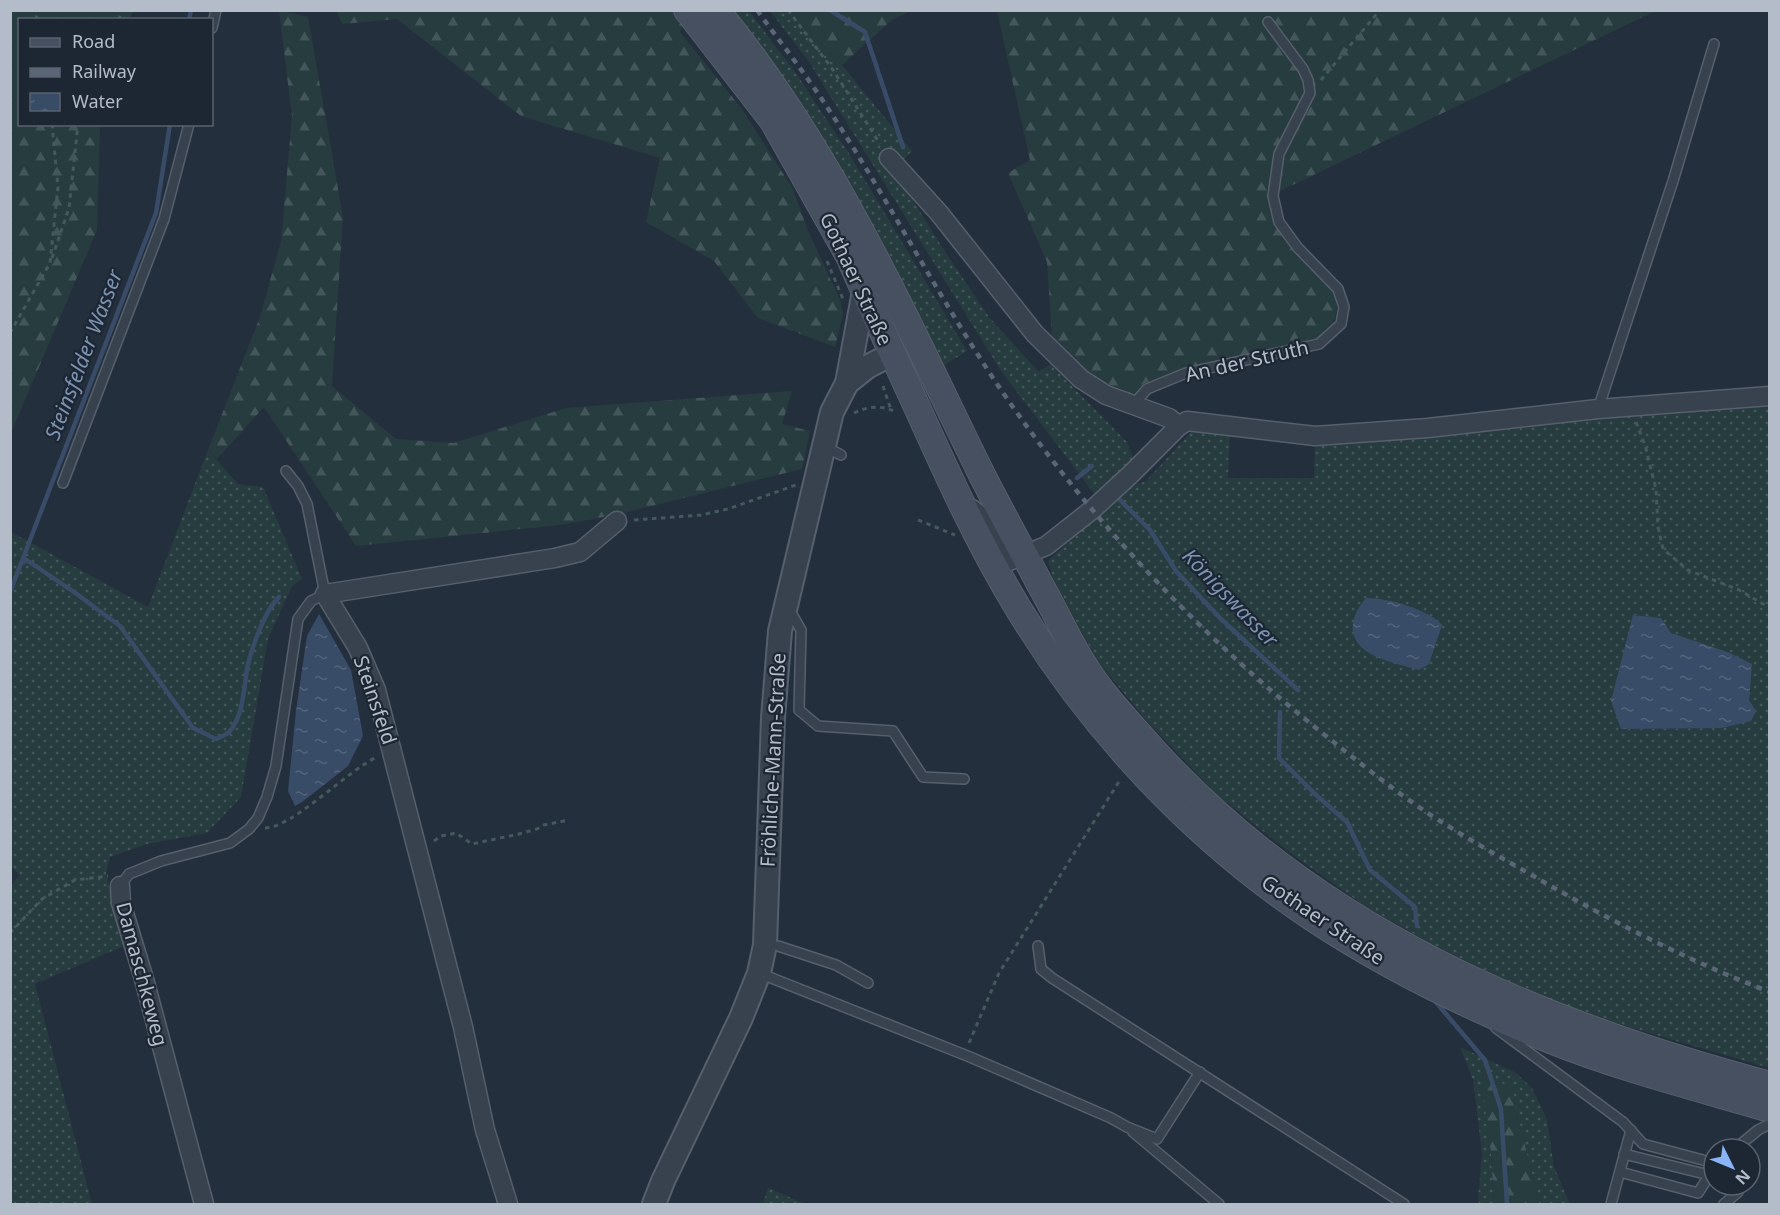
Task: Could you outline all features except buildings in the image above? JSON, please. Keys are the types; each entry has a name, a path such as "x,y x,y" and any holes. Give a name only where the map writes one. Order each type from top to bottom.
{"main road":[{"name":"Gothaer Straße","path":"687,10 773,121 832,225 958,498 1009,561 1084,666 1137,732 1207,805 1314,891 1360,921 1466,978 1579,1026 1770,1085"},
{"name":"Gothaer Straße","path":"716,10 747,47 787,104 837,187 918,342 979,470 1009,561 1046,651 1080,698 1151,781 1192,822 1236,859 1312,917 1388,963 1480,1010 1602,1059 1770,1109"}],"street":[{"path":"889,158 939,213 1035,333 1081,379 1106,395 1170,418 1179,426"},
{"path":"847,383 864,291"},
{"name":"Fröhliche-Mann-Straße","path":"654,1204 663,1180 741,1018 759,972 765,945 776,667 780,632 816,479 832,450 832,412 847,383 867,367 918,342"},
{"path":"1009,561 1046,546 1093,509 1179,426 1187,421 1315,436 1428,428 1629,406 1770,396"},
{"path":"325,594 564,556 580,552 617,521"},
{"name":"Steinsfeld","path":"325,594 364,660 376,690 464,1027 485,1130 507,1204"},
{"name":"Damaschkeweg","path":"124,880 121,903 144,979 204,1204"}],"lane":[{"path":"1268,22 1303,69 1310,93"},
{"path":"1598,409 1673,181 1714,44"},
{"name":"An der Struth","path":"1132,405 1147,389 1186,373 1319,344 1341,324 1344,307 1338,289 1298,248 1279,222 1273,196 1279,154 1310,93"},
{"path":"63,483 164,219 188,126"},
{"path":"286,471 298,486 307,504 325,594"},
{"name":"Damaschkeweg","path":"124,880 161,861 230,843 249,829 258,818 276,766 298,619 311,601 325,594"},
{"path":"786,604 801,630 799,710 818,726 894,731 923,777 964,779"},
{"path":"778,946 836,965 868,983"},
{"path":"1038,946 1041,969 1052,978 1404,1204"},
{"path":"759,972 964,1055 1157,1138 1200,1072"},
{"path":"1480,1010 1495,1027 1623,1122 1643,1144 1702,1161"},
{"path":"1750,1137 1770,1124"},
{"path":"1127,1127 1220,1204"},
{"path":"1611,1204 1630,1131"},
{"path":"1624,1154 1702,1173"},
{"path":"1620,1172 1698,1193 1702,1186"}],"path":[{"path":"788,10 833,70 889,158"},
{"path":"1310,93 1380,10"},
{"path":"50,263 58,187 52,126"},
{"path":"10,333 50,263 69,208 78,126"},
{"path":"848,417 861,409 878,406 898,413"},
{"path":"1629,406 1645,446 1656,489 1658,527 1663,549 1688,570 1740,590 1770,608"},
{"path":"617,521 701,515 728,509 816,479"},
{"path":"918,520 955,535"},
{"path":"951,526 957,540"},
{"path":"249,829 272,828 296,815 362,764 392,750"},
{"path":"964,1055 999,974 1120,780 1113,773"},
{"path":"434,841 441,836 456,833 472,844 569,820"},
{"path":"10,933 42,899 75,880 124,880"}],"green space":[{"path":"11,10 133,11 130,18 18,18 18,126 100,126 97,230 11,433"},
{"path":"279,10 308,17 343,217 332,386 396,439 454,443 566,408 792,391 782,424 810,431 802,469 619,514 560,525 356,546 264,407 217,459 208,450 260,317 281,241 292,117"},
{"path":"1653,10 1268,197 1274,223 1294,253 1334,293 1337,306 1335,319 1316,340 1183,368 1143,384 1132,397 1088,373 1052,338 1047,262 1008,173 1030,160 997,11"},
{"path":"337,11 674,11 684,22 680,32 741,108 793,189 808,231 841,302 843,314 835,347 758,318 714,261 646,222 660,158 521,116 397,19 342,24"},
{"path":"730,11 749,11 795,72 850,155 967,351 943,366 888,253 838,164 794,97"},
{"path":"770,11 789,11 842,65 912,151 894,170 989,317 1039,372 1050,364 1127,442 1133,458 1095,495 1001,371 809,62"},
{"path":"789,11 911,11 892,20 842,65"},
{"path":"1769,396 1769,1068 1598,1018 1498,977 1433,945 1365,906 1293,855 1216,794 1145,719 1096,659 1053,578 1048,561 1128,487 1146,481 1192,431 1230,434 1228,478 1314,478 1315,436","holes":["1633,615 1661,618 1671,633 1722,728 1621,729"]},
{"path":"208,450 238,484 263,487 302,579 292,586 268,639 241,797 207,833 147,844 110,857 106,873 124,946 35,984 92,1204 11,1204 11,886 20,875 10,866 11,532 148,607"},
{"path":"1460,1047 1516,1073 1532,1088 1547,1120 1554,1167 1570,1204 1539,1204 1511,1088 1482,1074 1494,1204 1479,1204 1482,1153 1473,1080"},
{"path":"1481,1074 1511,1087 1539,1204 1494,1204 1491,1154"},
{"path":"769,1188 805,1204 763,1204"}],"water":[{"path":"1366,598 1385,600 1418,609 1442,625 1429,664 1419,670 1383,659 1361,647 1355,638 1353,627 1356,613"},
{"path":"319,614 351,670 363,736 348,766 295,806 288,791 296,711 307,636"},
{"path":"1633,615 1661,618 1671,633 1730,653 1752,664 1749,700 1756,711 1751,721 1722,728 1621,729 1611,701"}],"waterway":[{"name":"Steinsfelder Wasser","path":"189,18 191,10"},
{"name":"Königswasser","path":"830,10 865,32 903,147"},
{"name":"Steinsfelder Wasser","path":"10,592 156,213 170,126"},
{"name":"Königswasser","path":"1077,478 1092,466"},
{"name":"Königswasser","path":"1119,499 1150,530 1176,571 1220,618 1298,690"},
{"path":"24,562 25,559 120,626 193,728 216,739 225,735 234,726 242,702 247,669 255,641 264,620 279,597"},
{"name":"Königswasser","path":"1280,712 1279,758 1347,822 1370,870 1415,907 1417,926"},
{"name":"Königswasser","path":"1435,1001 1485,1060 1501,1109 1507,1204"}],"railway":[{"path":"757,10 809,80 849,141 961,327 1008,400 1079,494 1117,539 1198,624 1285,703 1331,740 1403,796 1459,833 1625,927 1682,955 1770,992"}]}
